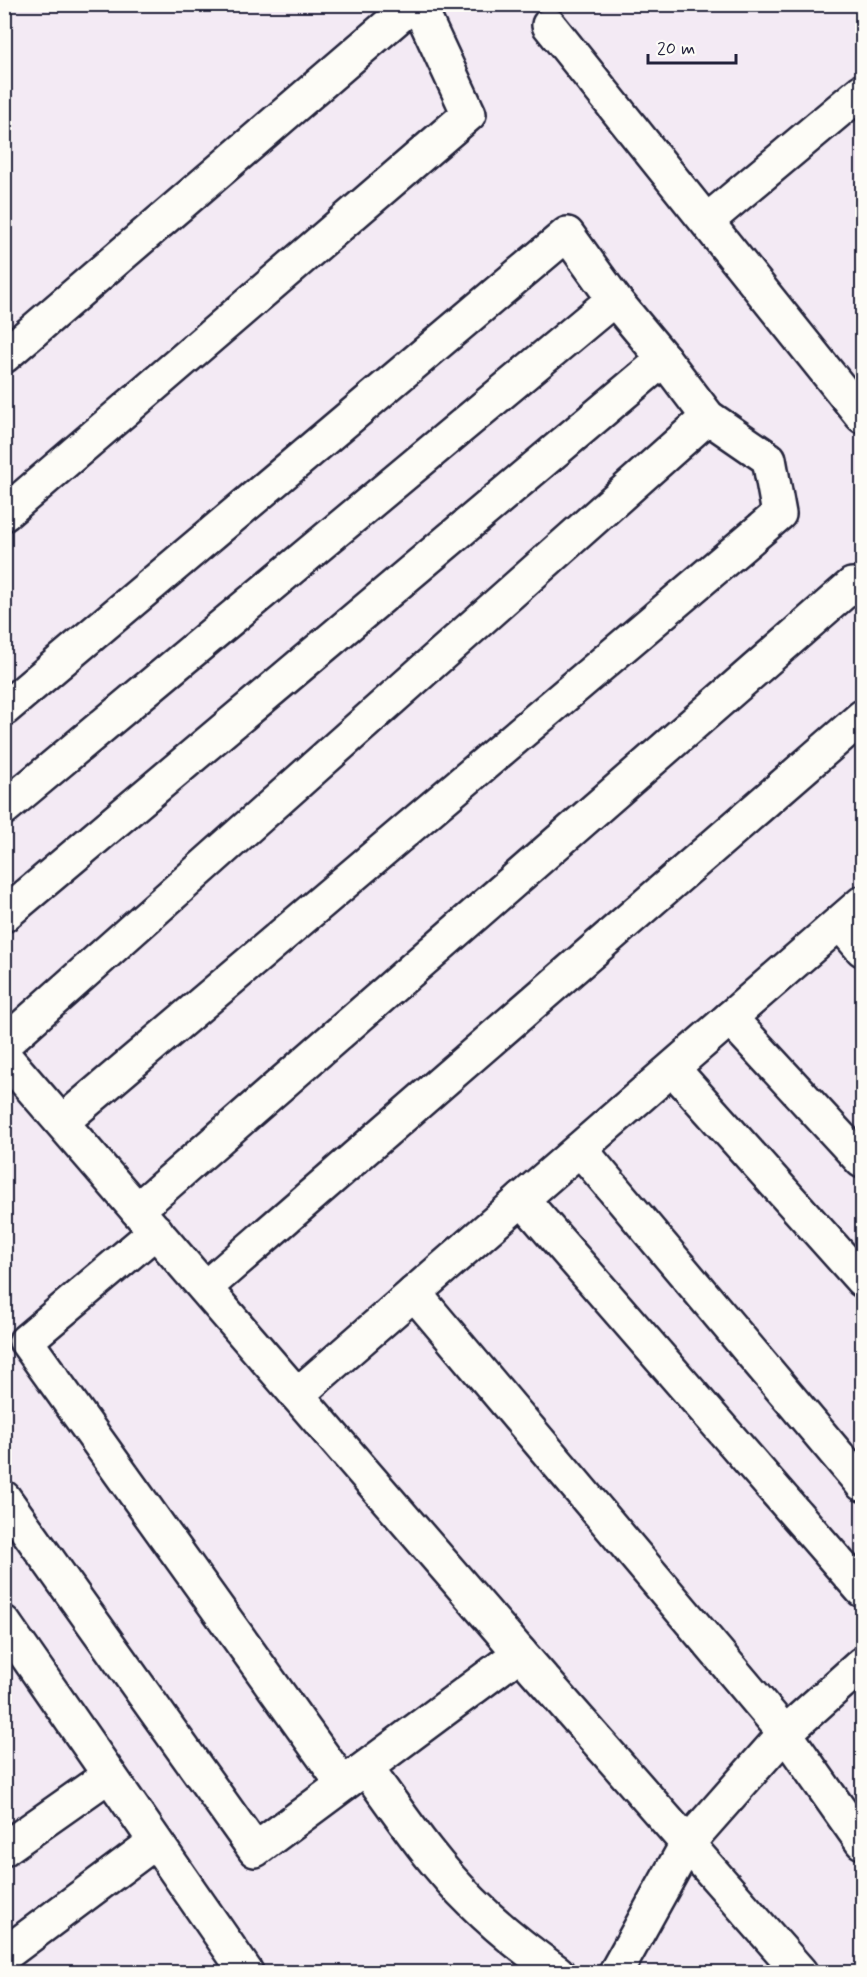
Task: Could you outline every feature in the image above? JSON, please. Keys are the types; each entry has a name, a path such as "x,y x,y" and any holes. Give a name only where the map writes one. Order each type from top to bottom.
{"street":[{"path":"4,356 413,4"},
{"path":"4,514 469,114 418,4"},
{"path":"549,25 862,416"},
{"path":"707,221 862,91"},
{"path":"4,709 567,234 614,299 708,417 769,459 779,514 62,1122"},
{"path":"4,808 614,299"},
{"path":"4,915 664,359"},
{"path":"4,1044 708,417"},
{"path":"557,1972 527,1952 471,1901 423,1845 355,1776 26,1341 147,1220 852,585"},
{"path":"205,1288 862,717"},
{"path":"297,1395 851,913 862,949"},
{"path":"730,1018 862,1161"},
{"path":"4,1056 520,1653 800,1972"},
{"path":"673,1069 862,1280"},
{"path":"580,1149 862,1484"},
{"path":"522,1199 862,1590"},
{"path":"414,1293 785,1733 862,1842"},
{"path":"4,1498 255,1850 520,1653"},
{"path":"4,1623 246,1972"},
{"path":"616,1972 687,1844 785,1733 862,1665"},
{"path":"4,1849 109,1775"},
{"path":"4,1955 156,1842"}]}
